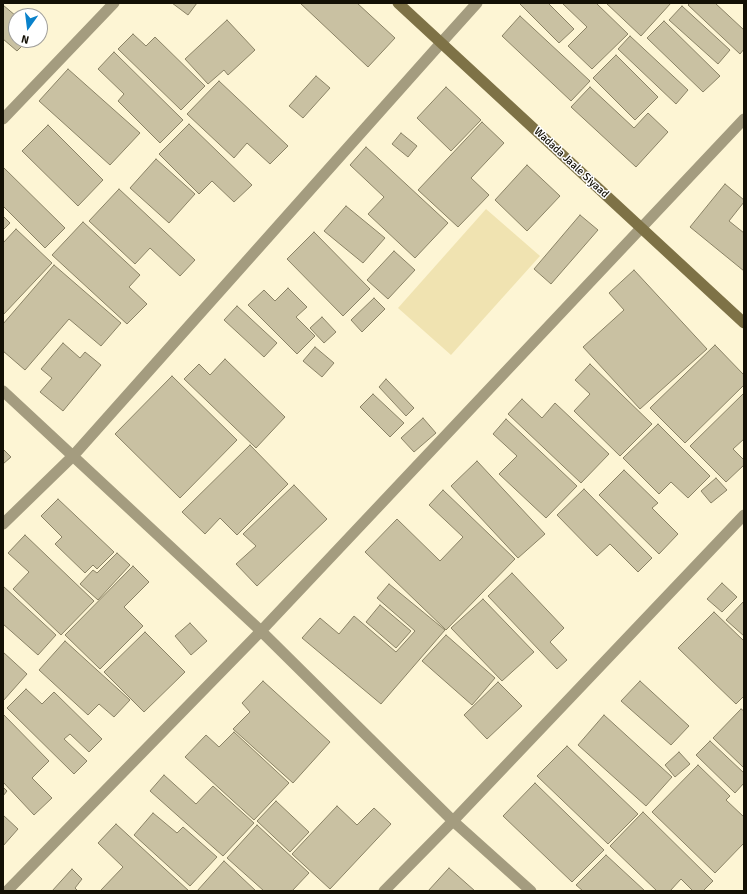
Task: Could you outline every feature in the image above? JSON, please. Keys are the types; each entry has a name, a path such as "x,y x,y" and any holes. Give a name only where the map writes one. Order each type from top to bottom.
{"main road":[{"name":"Wadada Jaale Siyaad","path":"398,3 744,323"}],"street":[{"path":"3,119 114,3"},
{"path":"3,524 73,456 477,3"},
{"path":"7,891 261,631 744,119"},
{"path":"3,391 261,631 453,821 531,891"},
{"path":"384,891 453,821 744,515"}],"shaded area":[{"path":"486,209 540,256 451,355 398,308"}],"building":[{"path":"172,3 197,3 188,15"},
{"path":"300,3 357,3 395,38 368,67"},
{"path":"519,3 548,3 574,29 559,43"},
{"path":"562,3 596,3 628,34 592,69 568,46 587,27"},
{"path":"606,3 671,3 641,36"},
{"path":"690,3 715,3 744,30 744,49 740,54 688,5"},
{"path":"3,5 8,9 8,43 3,39"},
{"path":"682,6 730,50 718,64 669,20"},
{"path":"520,16 590,81 571,101 502,36"},
{"path":"227,20 255,50 228,75 224,70 208,84 185,59"},
{"path":"664,21 720,76 703,92 647,38"},
{"path":"133,34 146,46 155,37 205,86 181,110 118,49"},
{"path":"630,36 688,90 676,104 618,49"},
{"path":"114,52 183,120 160,143 118,101 124,94 98,69"},
{"path":"616,55 658,97 635,120 593,78"},
{"path":"68,69 140,133 110,165 39,101"},
{"path":"316,76 330,88 303,118 289,106"},
{"path":"219,81 288,146 270,164 247,143 234,158 187,114"},
{"path":"446,87 481,120 451,151 417,118"},
{"path":"590,87 634,128 648,113 668,132 636,167 571,107"},
{"path":"482,122 504,143 471,178 489,195 458,227 418,190"},
{"path":"189,124 252,185 234,202 212,181 199,194 159,154"},
{"path":"48,125 103,180 78,206 22,151"},
{"path":"401,133 417,146 408,157 392,144"},
{"path":"366,147 448,223 415,258 368,214 384,197 350,165"},
{"path":"156,159 195,194 169,223 130,188"},
{"path":"527,165 560,196 527,231 495,200"},
{"path":"3,167 65,228 45,248 3,206"},
{"path":"725,184 744,200 729,221 744,233 744,271 690,227"},
{"path":"119,189 195,260 180,276 150,248 135,264 89,221"},
{"path":"346,206 385,238 363,263 324,231"},
{"path":"580,215 598,230 551,284 534,269"},
{"path":"3,216 10,223 3,230"},
{"path":"83,222 140,275 129,287 147,304 127,324 52,255"},
{"path":"16,229 52,263 3,315 3,243"},
{"path":"314,232 370,289 343,316 287,259"},
{"path":"394,251 415,270 388,299 367,280"},
{"path":"54,265 121,323 101,346 69,319 25,370 3,351 3,324"},
{"path":"634,270 707,349 640,409 583,347 624,310 609,293"},
{"path":"288,288 307,307 296,317 315,336 297,354 248,305 264,290 275,301"},
{"path":"374,298 385,309 362,332 351,320"},
{"path":"237,306 277,343 264,357 224,320"},
{"path":"322,317 336,332 324,343 310,328"},
{"path":"63,343 80,358 85,352 101,365 63,411 40,392 52,378 41,369"},
{"path":"715,345 744,375 744,385 685,443 650,408"},
{"path":"315,347 334,363 322,377 303,361"},
{"path":"225,359 285,417 256,448 184,379 199,364 210,375"},
{"path":"590,364 652,424 620,456 574,411 590,394 575,380"},
{"path":"172,376 237,440 180,498 115,434"},
{"path":"386,379 414,408 406,416 379,387"},
{"path":"744,393 744,439 733,449 744,460 744,465 726,482 690,446"},
{"path":"373,394 404,423 390,437 360,407"},
{"path":"522,399 542,418 555,403 609,454 581,483 508,414"},
{"path":"423,418 436,433 414,452 401,438"},
{"path":"506,419 577,486 546,518 499,474 517,456 493,434"},
{"path":"658,424 710,476 688,498 671,482 659,494 623,458"},
{"path":"250,445 288,484 237,535 220,518 205,534 182,512"},
{"path":"3,449 11,457 3,464"},
{"path":"477,461 545,534 518,558 451,486"},
{"path":"624,470 658,503 652,508 678,534 659,554 599,495"},
{"path":"716,478 727,490 711,503 701,491"},
{"path":"294,485 327,519 257,586 236,564 256,546 243,534"},
{"path":"584,489 652,558 638,572 610,544 597,556 557,515"},
{"path":"443,490 515,559 446,630 365,552 397,519 440,561 463,537 429,505"},
{"path":"58,499 114,552 97,569 93,565 85,573 55,544 62,537 41,516"},
{"path":"25,535 94,601 61,635 13,589 29,572 8,553"},
{"path":"117,553 130,565 98,600 80,584 93,570 97,573"},
{"path":"133,566 149,582 124,607 143,626 100,669 65,635"},
{"path":"512,573 564,628 550,642 567,660 557,669 488,596"},
{"path":"722,583 737,597 722,612 707,599"},
{"path":"389,584 445,630 381,704 302,638 320,618 339,634 354,616 396,652 415,631 377,598"},
{"path":"3,586 56,635 38,655 3,624"},
{"path":"483,599 534,652 502,681 451,628"},
{"path":"744,601 744,636 726,620"},
{"path":"380,605 411,631 396,648 366,622"},
{"path":"714,612 744,641 744,696 736,704 678,648"},
{"path":"190,623 207,641 191,655 175,636"},
{"path":"145,632 185,672 144,712 104,672"},
{"path":"446,635 495,678 472,705 422,661"},
{"path":"65,641 130,700 114,717 99,704 88,715 39,670"},
{"path":"3,652 27,674 3,701"},
{"path":"263,681 330,742 293,783 233,729 250,712 242,703"},
{"path":"640,681 689,726 671,745 621,701"},
{"path":"498,682 522,706 487,739 464,715"},
{"path":"26,689 42,704 54,692 102,739 89,752 70,734 64,739 87,761 74,774 7,708"},
{"path":"741,709 744,711 744,768 713,738"},
{"path":"3,714 49,761 32,778 52,798 34,815 3,782"},
{"path":"604,715 672,777 646,806 578,745"},
{"path":"234,732 289,783 254,820 185,757 206,735 219,747"},
{"path":"710,741 744,773 744,783 735,793 696,755"},
{"path":"567,746 638,814 608,844 537,776"},
{"path":"679,752 690,764 675,777 665,765"},
{"path":"698,765 730,796 726,800 744,817 744,843 715,873 652,812"},
{"path":"164,775 196,804 213,786 254,823 223,856 150,791"},
{"path":"535,783 604,850 572,882 503,816"},
{"path":"3,787 7,791 3,796"},
{"path":"276,801 309,832 290,852 257,821"},
{"path":"337,806 357,825 374,808 391,824 330,889 292,854"},
{"path":"643,812 713,881 703,891 693,891 681,879 670,891 657,891 610,846"},
{"path":"153,813 177,833 183,827 217,857 190,886 134,835"},
{"path":"3,815 18,829 3,846"},
{"path":"116,824 189,891 102,891 101,890 123,867 98,843"},
{"path":"257,825 309,873 292,891 264,891 227,858"},
{"path":"606,855 645,891 583,891 576,885"},
{"path":"224,861 256,891 197,891"},
{"path":"449,868 475,891 428,891"},
{"path":"72,869 82,879 75,888 78,891 52,891"}]}
